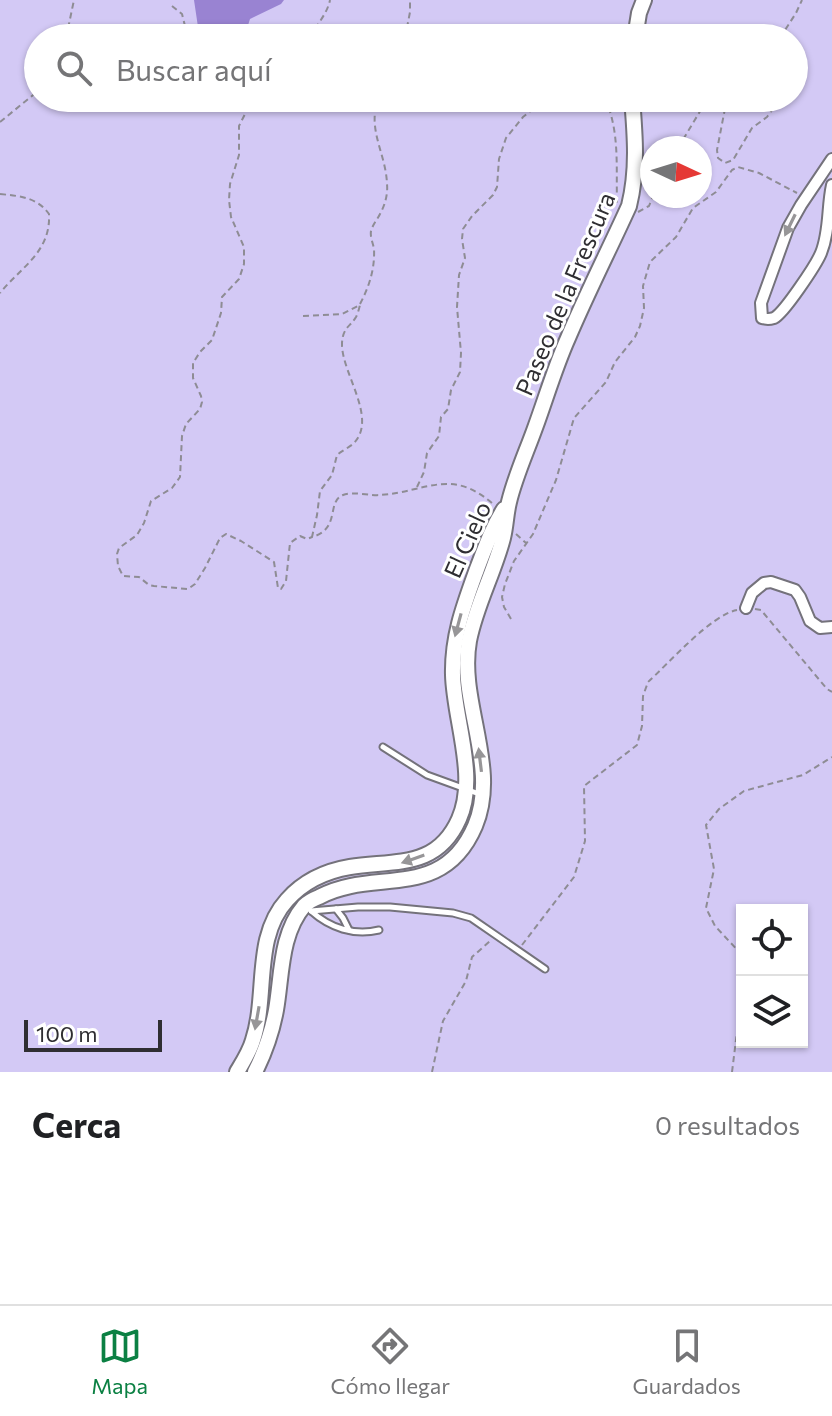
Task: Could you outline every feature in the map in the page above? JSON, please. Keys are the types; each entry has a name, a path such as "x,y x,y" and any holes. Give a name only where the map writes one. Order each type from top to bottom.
{"street":[{"path":"637,24 644,0"},
{"name":"Paseo de la Frescura","path":"509,501 567,339 629,206 635,183 633,112"},
{"path":"830,167 805,199 788,228 761,303 762,318 776,317 787,306 821,253 832,185"},
{"name":"El Cielo","path":"237,1072 253,1040 271,924 284,903 299,888 322,875 348,868 419,858 436,849 450,835 460,817 466,791 465,765 453,677 453,643 493,526 509,501"},
{"name":"El Cielo","path":"308,908 333,889 425,876 448,863 467,843 477,823 482,795 482,765 467,680 468,645 503,538 509,501"},
{"path":"746,608 752,593 764,583 771,582 795,590 810,621 820,628 832,627"},
{"path":"255,1072 267,1046 276,1009 289,932 308,908"}],"lane":[{"path":"383,747 427,775 482,795"},
{"path":"293,893 322,921 349,930 379,930"},
{"path":"308,908 390,907 453,913 471,918 545,969"},
{"path":"336,908 349,930"}],"path":[{"path":"69,24 74,0"},
{"path":"318,24 330,0"},
{"path":"408,24 410,0"},
{"path":"789,24 802,0"},
{"path":"172,6 182,14 184,24"},
{"path":"0,122 24,102"},
{"path":"246,112 239,126 239,155 230,184 229,200 244,247 244,264 239,279 222,297 221,313 212,340 193,363 193,378 202,402 200,409 186,424 182,436 180,477 172,488 151,501 137,535 119,548 118,566 123,576 139,577 149,585 188,589 198,579 220,538 226,534 274,562 278,588 281,589 286,581 290,543 300,536 307,539 324,532 342,495 376,496 449,483 466,487 485,497 499,516"},
{"path":"312,537 320,491 332,475 337,455 354,443 362,423 357,394 342,347 346,328 356,318 369,286 374,249 371,231 387,195 385,166 374,124 375,112"},
{"path":"416,488 424,472 427,453 439,436 441,417 448,409 451,390 460,372 457,307 459,275 465,258 463,229 493,195 506,138 513,127 531,112"},
{"path":"610,112 616,138 617,209 625,216"},
{"path":"685,136 700,112"},
{"path":"725,112 718,158 725,163 733,160 752,128 771,112"},
{"path":"730,161 735,169"},
{"path":"511,619 502,597 505,584 514,561 533,534 556,480 574,418 606,382 615,362 640,326 645,278 650,262 676,237 693,208 716,192 738,167 779,182 805,199"},
{"path":"0,194 38,202 49,214 50,228 36,257 0,293"},
{"path":"303,316 342,314 360,305"},
{"path":"518,950 574,877 585,841 584,786 637,745 642,726 643,696 648,682 711,624 729,612 746,608 761,610 832,692"},
{"path":"736,949 715,926 706,908 714,869 706,825 719,809 744,791 803,775 832,757"},
{"path":"432,1072 443,1021 466,981 472,957 497,935"},
{"path":"732,1072 736,1040"}],"shaded area":[{"path":"0,0 832,0 832,1072 0,1072"},
{"path":"194,0 284,0 250,19 248,24 198,24"}]}
